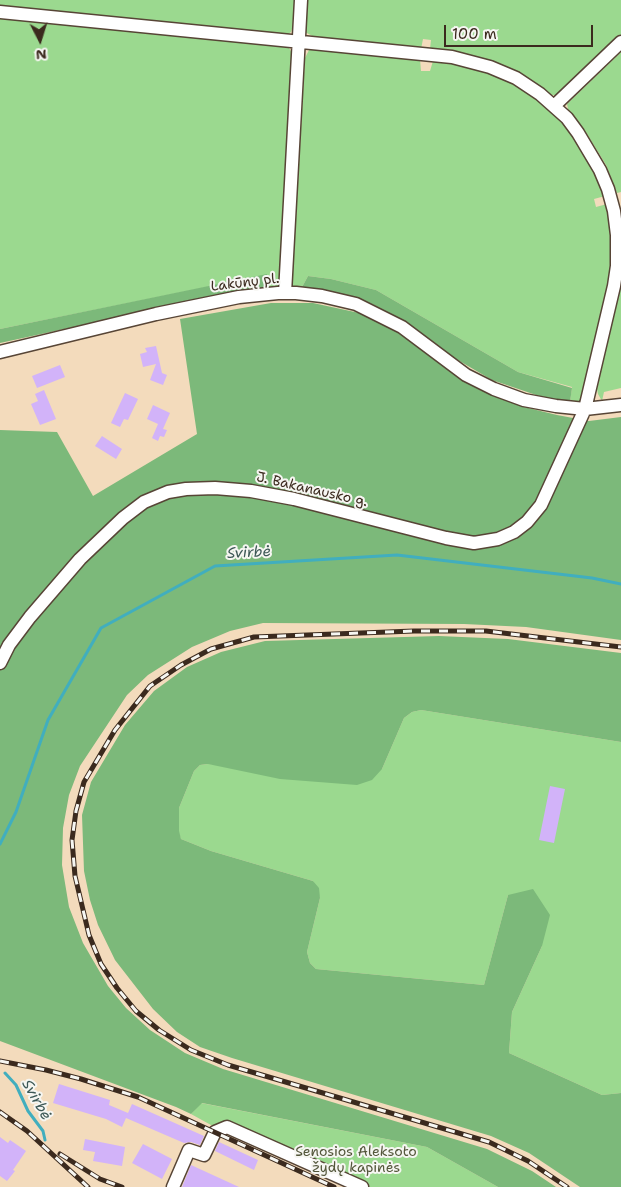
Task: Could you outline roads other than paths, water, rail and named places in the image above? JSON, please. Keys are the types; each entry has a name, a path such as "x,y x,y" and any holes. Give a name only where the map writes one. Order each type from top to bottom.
{"street":[{"path":"285,293 301,0"},
{"name":"J. Bakanausko g.","path":"0,12 452,57 490,67 516,78 540,94 554,106 578,133 600,170 610,194 617,234 617,266 614,286 584,409 541,505 527,522 514,532 498,539 474,543 446,538 294,499 251,491 215,488 168,492 144,502 123,518 80,559 30,617 9,645 0,663"},
{"path":"554,106 621,42"},
{"name":"Lakūnų pl.","path":"0,352 239,297 285,293 322,296 356,304 402,327 466,375 494,389 524,400 584,409 621,405"},
{"path":"174,1187 190,1150 204,1155 215,1132 227,1127 362,1187"}],"waterway":[{"name":"Svirbė","path":"0,844 16,812 48,720 101,628 215,566 397,555 592,578 621,584"},
{"name":"Svirbė","path":"5,1073 16,1085 28,1111 43,1131 45,1140"}],"railway":[{"path":"567,1187 528,1161 489,1142 228,1065 191,1050 159,1030 136,1011 117,988 101,964 89,935 75,876 72,840 76,811 84,782 115,730 150,686 181,665 211,649 254,637 414,631 486,631 621,647"},
{"path":"0,1061 81,1079 138,1097 334,1187"},
{"path":"0,1112 27,1131 88,1187"},
{"path":"60,1154 100,1179 122,1187"}],"park label":[{"name":"Senosios Aleksoto žydų kapinės","path":"356,1160"}]}
